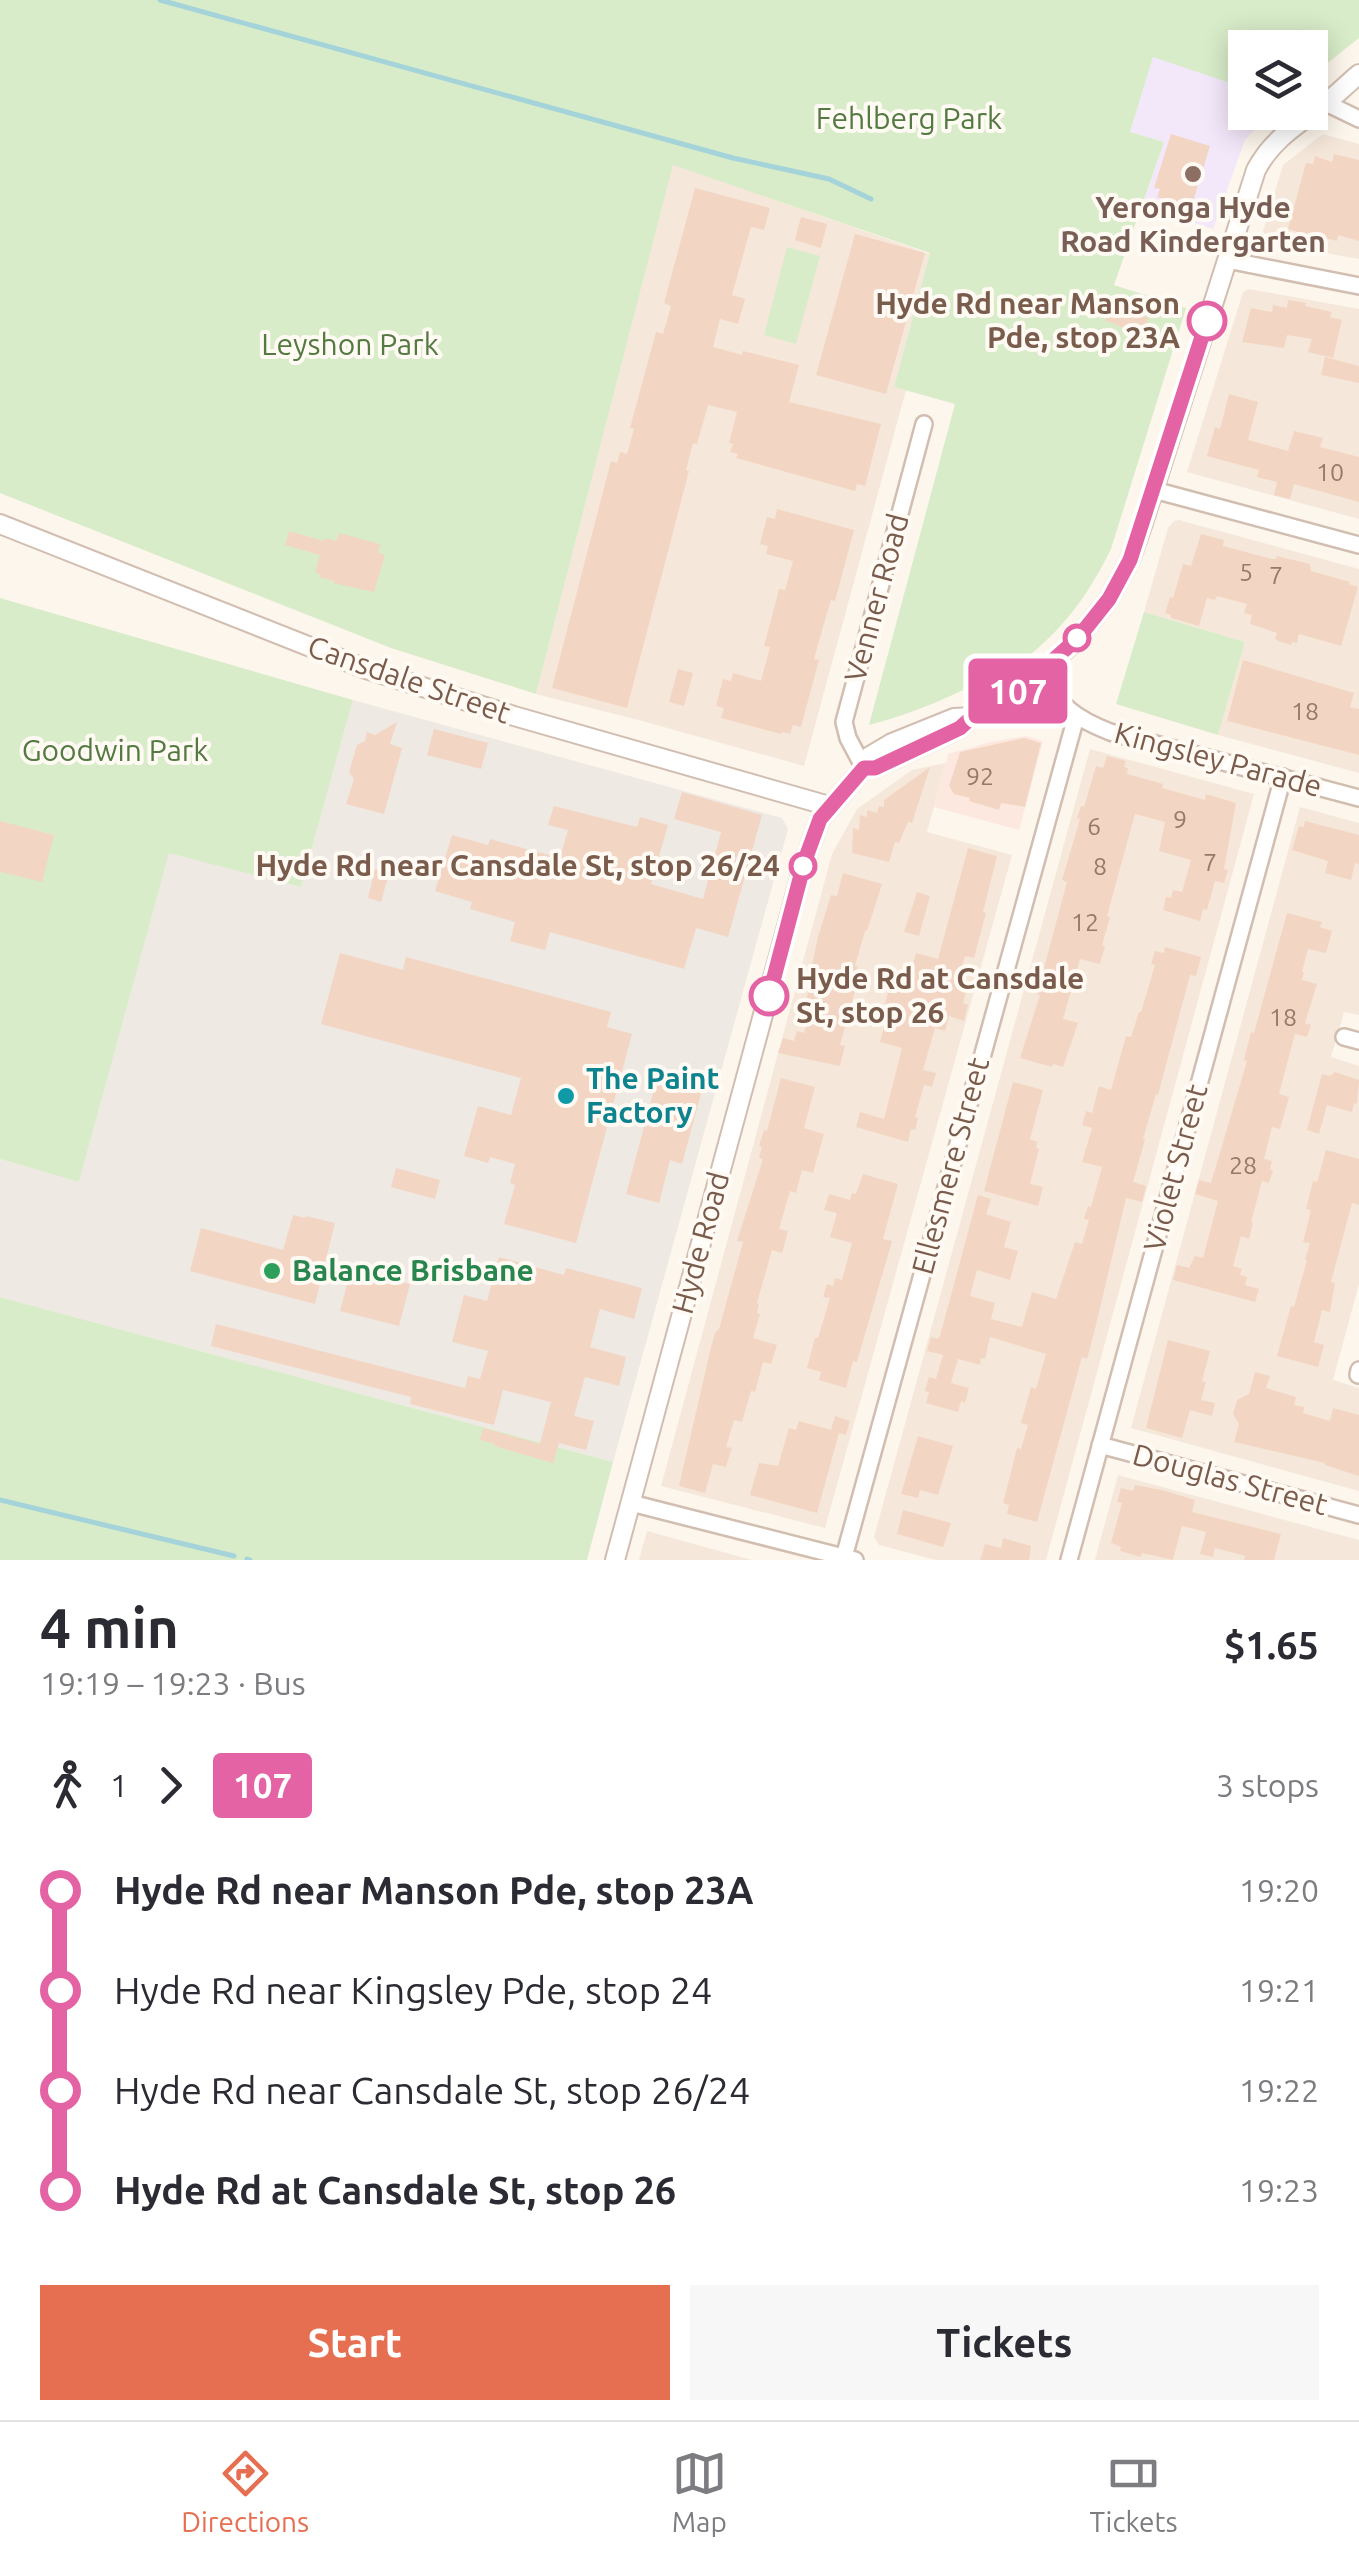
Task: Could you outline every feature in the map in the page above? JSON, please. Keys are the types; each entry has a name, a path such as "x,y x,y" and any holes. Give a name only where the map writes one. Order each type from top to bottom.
{"street":[{"name":"Hyde Road","path":"1328,100 1359,74"},
{"path":"1328,103 1359,120"},
{"name":"Hyde Road","path":"615,1560 805,860 820,819 870,756 954,718 972,717 1014,695 1078,638 1109,599 1130,560 1154,490 1256,170 1265,153 1289,130"},
{"path":"1228,260 1359,286"},
{"name":"Venner Road","path":"864,768 844,722 924,424"},
{"path":"1154,490 1359,545"},
{"name":"Cansdale Street","path":"0,524 366,670 829,806"},
{"name":"Kingsley Parade","path":"1040,674 1076,717 1110,732 1359,798"},
{"name":"Ellesmere Street","path":"849,1558 1076,717"},
{"name":"Violet Street","path":"1069,1560 1283,777"},
{"name":"Douglas Street","path":"1100,1445 1359,1515"},
{"path":"631,1503 849,1558"}],"shaded area":[{"name":"Yeronga Hyde Road Kindergarten","path":"1153,56 1228,82 1228,130 1254,130 1245,140 1213,229 1142,206 1164,142 1130,132"},
{"path":"1323,134 1359,144 1359,259 1271,243 1263,231 1283,165"},
{"path":"673,164 930,254 894,387 906,390 804,766 536,694"},
{"path":"1249,289 1359,309 1359,519 1187,472 1243,292"},
{"path":"1179,520 1359,569 1359,773 1218,735 1245,642 1144,612 1168,528"},
{"path":"353,700 782,818 788,829 613,1462 0,1297 0,1159 79,1182 169,852 301,887"},
{"path":"1026,736 1043,741 1019,830 934,807 948,754"},
{"path":"1090,749 1254,794 1046,1560 936,1560 879,1545 874,1537"},
{"path":"946,763 927,832 1012,855 825,1528 661,1486 832,854 857,809 912,770"},
{"path":"1300,807 1359,823 1359,1015 1344,1012 1331,1057 1359,1066 1359,1284 1333,1380 1359,1388 1359,1491 1131,1428"},
{"path":"1118,1475 1359,1540 1359,1560 1095,1560"},
{"path":"647,1531 752,1560 639,1560"}],"green space":[{"path":"0,0 1359,0 1359,38 1328,63 1328,30 1228,30 1228,82 1153,57 1130,132 1164,142 1114,285 1186,308 1111,549 1078,605 1028,656 903,715 869,725 955,404 894,387 930,253 673,165 536,694 391,648 0,493"},
{"path":"787,247 820,256 796,344 764,335"},
{"name":"Goodwin Park","path":"0,598 353,700 301,887 169,853 79,1182 0,1159"},
{"path":"1144,612 1245,642 1218,735 1116,704"},
{"path":"0,1297 613,1462 587,1560 0,1560"}],"building":[{"path":"1171,134 1210,146 1191,208 1157,197 1160,189 1154,188"},
{"path":"1334,154 1359,160 1359,241 1338,235 1337,241 1325,238 1324,245 1288,229 1306,163 1313,164 1315,156 1332,162"},
{"path":"695,188 770,208 764,230 751,227 732,295 745,299 738,324 720,319 713,347 799,365 789,402 881,424 865,486 857,484 855,491 736,458 738,454 730,452 733,444 729,443 737,412 708,405 697,444 693,443 627,708 552,688 611,461 617,463 620,452 627,454 634,429 630,428 656,332 663,334 671,306 664,303"},
{"path":"801,217 827,224 821,248 795,240"},
{"path":"855,234 925,253 886,394 816,375"},
{"path":"1288,300 1332,312 1330,317 1342,320 1333,358 1308,352 1312,339 1287,335 1284,348 1242,342 1251,308 1272,312 1273,305 1287,308"},
{"path":"1114,301 1149,318 1140,337 1105,321"},
{"path":"1325,357 1359,366 1359,383 1321,375"},
{"path":"1229,394 1258,402 1248,440 1288,451 1294,431 1323,438 1320,447 1359,457 1359,502 1294,484 1290,499 1274,495 1277,482 1257,477 1259,470 1207,456 1215,427 1220,429"},
{"path":"777,509 854,530 814,659 819,660 801,727 793,725 790,734 721,718 724,708 716,706 723,679 731,681 733,673 761,681 770,647 764,646 779,589 785,590 793,561 766,554 768,546 760,544 767,517 775,519"},
{"path":"289,531 324,541 336,541 339,533 380,544 378,553 385,555 374,592 319,577 315,572 320,555 285,545"},
{"path":"1201,534 1224,540 1223,546 1310,564 1311,571 1358,587 1341,646 1299,634 1297,643 1291,645 1278,641 1277,633 1250,624 1252,615 1244,613 1247,604 1217,596 1215,600 1207,598 1199,626 1171,618 1165,613 1170,597 1173,598 1183,564 1191,566"},
{"path":"1243,660 1354,693 1350,707 1359,709 1359,755 1227,721"},
{"path":"678,669 693,673 684,706 669,702"},
{"path":"397,722 390,744 402,748 384,814 346,804 354,779 349,772 357,745 365,741 367,732 375,735"},
{"path":"434,729 488,743 481,769 427,755"},
{"path":"1024,738 1041,743 1025,807 1001,803 999,810 954,794 949,786 960,752"},
{"path":"1107,756 1126,761 1127,774 1163,784 1162,788 1205,800 1206,794 1236,803 1224,869 1228,870 1224,883 1215,881 1200,921 1163,910 1166,897 1171,898 1173,890 1182,892 1191,860 1159,851 1165,822 1135,814 1107,916 1110,917 1100,964 1080,959 1063,1019 1078,1023 1063,1067 1052,1067 1020,1058 1040,995 1037,994 1067,882 1062,880 1080,819 1077,818 1096,766 1103,768"},
{"path":"930,767 912,823 908,822 899,843 895,842 889,862 852,853 853,828 859,830 860,815 867,817 867,810 877,813 879,806 884,807 884,800"},
{"path":"682,792 762,815 728,937 696,928 684,969 550,932 545,950 510,941 515,922 470,909 472,902 435,891 452,835 488,845 490,839 560,858 568,830 548,825 554,806 637,827 640,817 668,825 651,884 703,899 721,832 674,819"},
{"path":"0,821 54,835 42,882 0,872"},
{"path":"1305,821 1359,835 1359,864 1355,863 1351,880 1325,873 1328,861 1292,850 1299,826 1304,827"},
{"path":"968,848 997,856 974,958 965,956 958,982 968,985 964,1021 949,1016 945,1031 935,1028 923,1070 936,1073 932,1087 924,1085 915,1130 911,1129 908,1142 856,1127 860,1112 884,1119 902,1048 880,1042 889,1009 884,1008 890,984 906,989 916,953 938,959"},
{"path":"375,869 389,873 381,902 368,898"},
{"path":"843,873 882,884 855,966 858,967 851,990 855,991 840,1045 845,1046 840,1066 778,1053 783,1038 794,1041 797,1031 804,1033 813,1002 806,1000 818,937 831,895 837,896"},
{"path":"917,892 930,896 919,936 904,932"},
{"path":"1287,913 1322,922 1320,927 1332,931 1326,953 1308,949 1302,980 1317,984 1305,1023 1311,1025 1307,1037 1295,1034 1279,1094 1289,1097 1280,1129 1272,1127 1264,1159 1272,1161 1273,1170 1269,1183 1262,1181 1249,1239 1241,1236 1233,1266 1242,1269 1240,1275 1247,1277 1245,1285 1259,1289 1255,1302 1173,1280 1177,1265 1189,1268 1195,1256 1203,1258 1218,1201 1195,1194 1199,1180 1211,1183"},
{"path":"1165,947 1201,957 1196,976 1190,975 1143,1139 1133,1182 1146,1186 1142,1202 1126,1198 1087,1359 1082,1357 1037,1522 1007,1514 1009,1505 1003,1503 1017,1448 1021,1449 1028,1425 1021,1423 1031,1387 1036,1389 1046,1354 990,1337 980,1365 958,1359 951,1383 969,1388 958,1412 926,1403 929,1377 936,1379 943,1355 927,1351 931,1337 940,1336 978,1195 991,1199 986,1214 1011,1222 1004,1247 1018,1251 1010,1280 977,1270 970,1296 995,1303 991,1319 1022,1327 1032,1292 1056,1299 1075,1242 1082,1244 1089,1220 1084,1219 1102,1167 1082,1162 1092,1128 1082,1125 1086,1111 1092,1113 1099,1086 1111,1090 1126,1036 1131,1037 1141,1012 1155,965 1151,964 1155,951 1164,953"},
{"name":"The Paint Factory","path":"340,953 403,970 406,957 611,1012 607,1027 632,1034 576,1243 504,1224 515,1185 510,1183 515,1164 490,1157 488,1163 464,1156 478,1106 511,1115 521,1078 321,1024"},
{"path":"1335,1072 1359,1080 1357,1104 1354,1103 1352,1112 1327,1105 1319,1134 1307,1130 1322,1074 1330,1076"},
{"path":"657,1078 702,1090 682,1164 670,1160 659,1203 626,1194"},
{"path":"781,1078 815,1087 804,1128 824,1134 813,1173 802,1170 796,1193 790,1191 779,1229 788,1231 782,1253 772,1250 757,1303 760,1314 753,1338 777,1345 771,1364 763,1362 742,1422 734,1420 726,1447 732,1448 726,1467 713,1464 705,1493 679,1486 711,1347 743,1242 737,1241 763,1159 759,1158 759,1146"},
{"path":"1013,1082 1043,1090 1030,1139 1037,1142 1039,1149 1030,1184 1043,1187 1038,1206 984,1191"},
{"path":"1326,1150 1359,1159 1359,1205 1352,1203 1331,1282 1335,1283 1330,1312 1322,1310 1314,1342 1324,1345 1318,1367 1277,1356 1307,1260 1310,1243 1303,1242 1311,1210 1306,1209"},
{"path":"396,1168 440,1180 435,1199 391,1187"},
{"path":"863,1174 898,1184 883,1239 892,1241 846,1388 819,1380 821,1372 807,1368 830,1298 823,1297 827,1284 833,1286 835,1278 842,1280 852,1243 830,1237 837,1213 824,1210 829,1194 850,1200"},
{"path":"293,1215 335,1223 315,1304 190,1271 201,1228 283,1250"},
{"path":"499,1257 564,1275 566,1268 642,1288 634,1319 600,1309 590,1347 626,1357 619,1386 585,1377 574,1416 594,1421 586,1450 559,1443 553,1463 480,1440 483,1428 540,1444 551,1402 503,1390 494,1425 410,1404 411,1397 211,1346 216,1324 465,1388 468,1376 480,1379 488,1351 452,1342 464,1295 487,1301"},
{"path":"351,1269 410,1284 399,1326 340,1311"},
{"path":"1168,1340 1210,1351 1201,1400 1215,1403 1212,1416 1190,1410 1182,1438 1146,1428"},
{"path":"1255,1372 1270,1376 1266,1388 1296,1397 1294,1405 1304,1407 1303,1413 1330,1421 1333,1408 1359,1415 1359,1476 1325,1463 1234,1442 1239,1424 1233,1414 1237,1400 1249,1394"},
{"path":"835,1416 850,1421 846,1435 839,1433 817,1513 750,1495 759,1463 778,1466 789,1428 796,1430 799,1421 831,1430"},
{"path":"918,1436 953,1446 938,1495 920,1490 918,1498 901,1494"},
{"path":"1135,1485 1195,1500 1192,1512 1281,1534 1274,1560 1244,1560 1245,1556 1215,1548 1213,1557 1200,1554 1206,1532 1182,1526 1173,1560 1120,1551 1121,1547 1111,1543 1122,1503 1117,1502 1121,1488 1133,1491"},
{"path":"903,1510 951,1523 943,1547 897,1534"},
{"path":"1003,1538 1031,1546 1029,1560 980,1560 985,1544 1001,1548"}],"waterway":[{"path":"160,0 733,158 829,179 871,199"},
{"path":"0,1500 234,1556"}],"bus line":[{"name":"107","path":"769,996 805,860 829,806 864,768 875,768 960,728 972,717 1014,695 1078,638 1109,599 1130,560 1207,321"}],"place":[{"name":"Yeronga Hyde Road Kindergarten","path":"1193,174"},
{"name":"Hyde Rd near Manson Pde, stop 23A","path":"1207,321"},
{"name":"Hyde Rd near Cansdale St, stop 26/24","path":"803,866"},
{"name":"Hyde Rd at Cansdale St, stop 26","path":"769,996"},
{"name":"The Paint Factory","path":"566,1096"},
{"name":"Balance Brisbane","path":"272,1271"}],"park label":[{"name":"Fehlberg Park","path":"909,119"},
{"name":"Leyshon Park","path":"350,345"}]}
